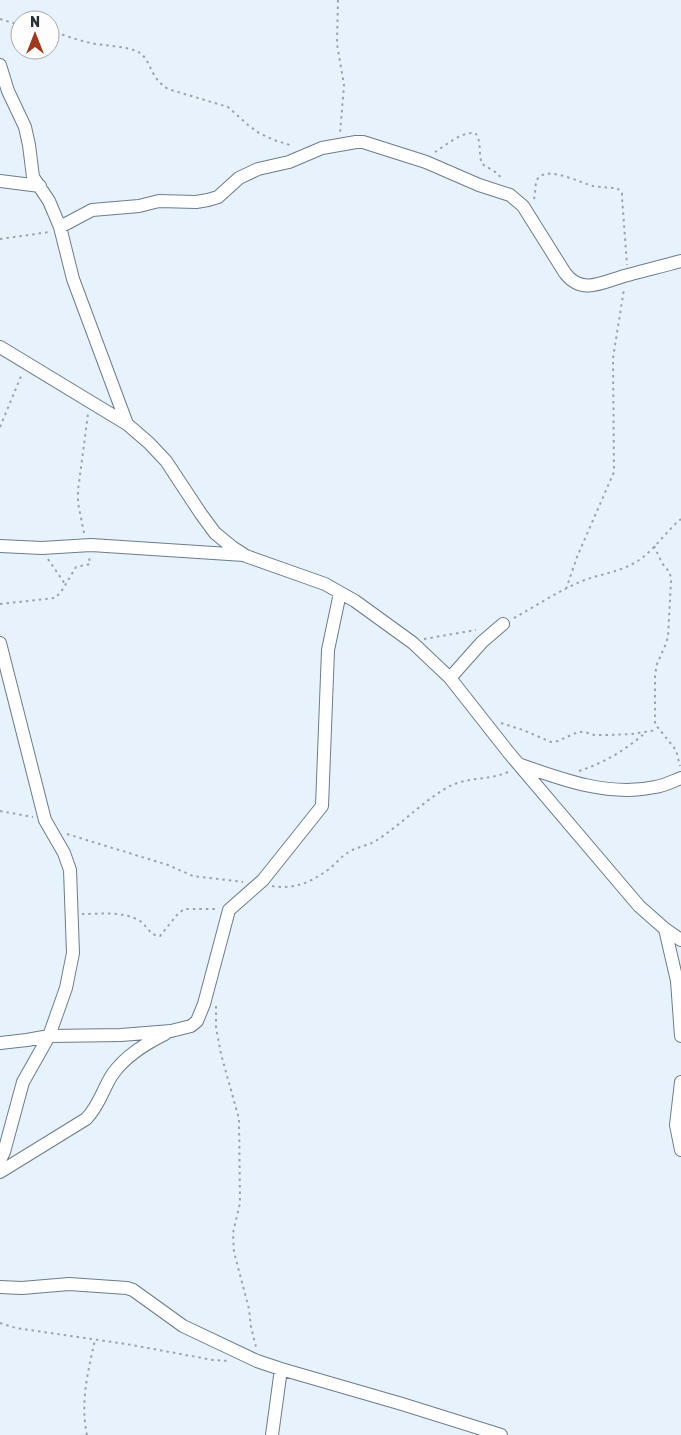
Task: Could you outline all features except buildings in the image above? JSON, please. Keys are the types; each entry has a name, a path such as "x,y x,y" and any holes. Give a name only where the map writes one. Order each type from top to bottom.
{"street":[{"path":"0,65 8,91 25,127 33,176 49,201 60,227 69,267 127,424"},
{"path":"60,227 92,210 139,206 159,201 196,202 208,200 218,197 246,174 258,169 289,162 317,150 356,142 370,143 422,160 478,185 510,195 523,206 565,273 573,282 590,285 604,283 681,261"},
{"path":"0,181 40,186"},
{"path":"0,346 127,424 149,443 166,461 215,533 232,547 246,556 311,579 340,593 355,601 413,643 450,678 521,766 640,906 665,929 681,940"},
{"path":"0,546 42,548 87,546 246,556"},
{"path":"0,1043 49,1036 121,1035 171,1030 191,1026 197,1021 204,1004 229,910 259,884 322,806 328,650 340,593"},
{"path":"450,678 482,642 503,624"},
{"path":"0,643 48,825 64,854 70,870 73,953 66,988 49,1036 26,1074 4,1152 0,1160"},
{"path":"521,766 576,782 619,790 657,787 681,778"},
{"path":"665,929 677,980 681,1036"},
{"path":"0,1172 86,1119 96,1108 112,1075 125,1060 143,1045 171,1030"},
{"path":"681,1082 676,1125 681,1150"},
{"path":"0,1287 22,1288 69,1284 127,1288 133,1290 190,1329 260,1362 281,1370 402,1404 501,1435"},
{"path":"272,1435 281,1370"}],"path":[{"path":"338,0 337,44 344,85 340,131 345,144"},
{"path":"60,33 89,43 138,51 144,57 155,78 168,89 228,107 248,125 274,140 292,146 317,150"},
{"path":"422,160 462,136 470,132 475,133 478,137 479,154 482,164 497,173 503,181"},
{"path":"523,206 533,200 537,180 545,174 571,178 592,186 617,188 622,193 627,275 613,358 614,472 577,557 566,589"},
{"path":"0,239 46,233 60,227"},
{"path":"0,427 26,363"},
{"path":"0,604 55,598 61,592 76,566 90,564 81,520 78,490 90,401"},
{"path":"503,624 582,581 624,569 643,557 681,519"},
{"path":"654,546 662,563 670,573 671,581 668,637 657,664 655,675 655,724 676,750 681,769"},
{"path":"42,548 56,572 66,584"},
{"path":"413,643 430,638 482,629"},
{"path":"482,718 523,730 551,742 578,732 609,735 646,732 658,729"},
{"path":"576,772 594,766 620,752 646,732"},
{"path":"0,811 146,858 193,876 279,887 302,885 329,870 347,852 374,842 389,832 424,802 448,786 471,778 507,773 521,766"},
{"path":"72,914 106,914 130,917 140,920 153,935 160,936 184,909 209,908 229,910"},
{"path":"216,1005 216,1028 221,1054 239,1119 240,1203 233,1233 234,1252 249,1308 251,1327 260,1362"},
{"path":"0,1323 16,1328 224,1362 245,1356"},
{"path":"86,1435 85,1383 96,1340"}]}
